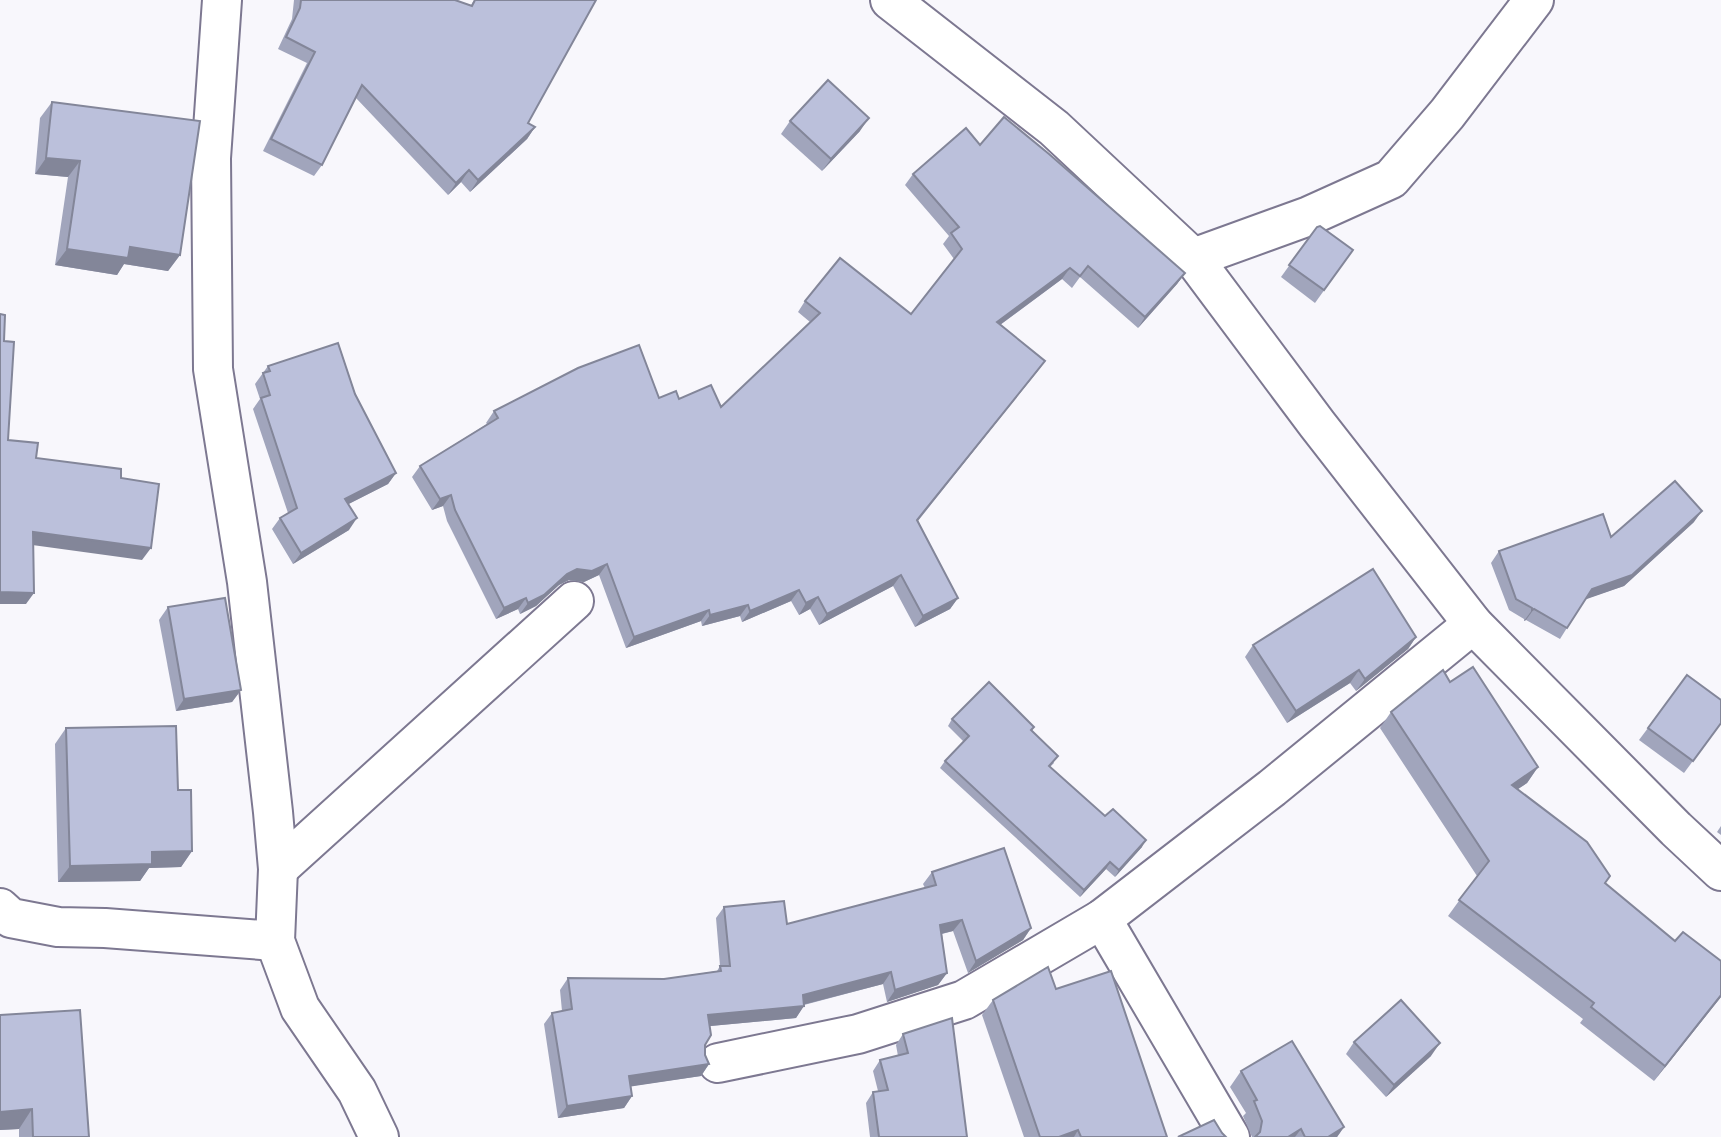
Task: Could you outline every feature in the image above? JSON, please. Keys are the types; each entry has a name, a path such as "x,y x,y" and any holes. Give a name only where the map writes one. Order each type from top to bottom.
{"street":[{"path":"222,0 211,158 214,369 247,582 273,812 278,869 275,941 300,1008 357,1091 379,1137"},
{"path":"890,0 1054,128 1193,258 1317,425 1472,624 1675,829 1721,871"},
{"path":"1193,258 1309,216 1391,180 1447,114 1534,0"},
{"path":"278,869 575,601"},
{"path":"718,1063 858,1034 964,1000 1102,919 1272,788 1472,624"},
{"path":"0,908 11,918 58,928 105,928 275,941"},
{"path":"1102,919 1230,1137"}],"building":[{"path":"301,0 455,0 472,6 475,0 596,0 528,123 535,127 478,180 469,170 456,183 362,85 322,165 271,139 315,52 286,37"},
{"path":"828,80 869,118 831,159 790,121"},
{"path":"52,102 200,121 180,255 130,247 128,258 67,249 80,161 46,158"},
{"path":"1004,117 1185,273 1145,317 1088,266 1080,276 1070,268 997,322 1045,361 917,520 958,598 923,616 901,575 827,614 818,597 806,603 799,590 750,611 748,605 710,615 709,610 634,637 607,564 592,571 577,569 567,574 544,595 528,603 526,598 504,608 455,510 451,495 440,499 420,466 498,418 494,411 578,368 639,345 659,398 676,391 679,399 711,385 721,407 820,313 805,301 840,258 911,314 962,249 951,233 959,227 913,174 966,128 980,145"},
{"path":"1320,226 1353,250 1324,290 1289,265"},
{"path":"0,314 5,315 4,341 14,342 8,440 38,443 36,458 121,469 121,478 159,484 151,548 33,532 34,593 0,592"},
{"path":"338,343 355,394 396,473 345,499 357,518 301,553 280,518 297,508 261,398 270,395 263,373 270,371 268,366"},
{"path":"1675,481 1702,511 1632,575 1592,589 1567,628 1516,599 1499,551 1603,514 1611,537"},
{"path":"1373,569 1416,637 1365,679 1359,670 1296,711 1253,645"},
{"path":"225,598 241,690 184,699 168,607"},
{"path":"1473,667 1538,767 1512,785 1587,842 1610,876 1605,883 1675,941 1683,932 1721,961 1721,995 1665,1066 1591,1007 1594,1003 1459,900 1489,861 1391,712 1443,670 1450,682"},
{"path":"1687,675 1721,700 1721,723 1693,761 1648,728"},
{"path":"989,682 1034,727 1031,730 1058,756 1049,766 1105,816 1113,809 1146,840 1119,870 1110,862 1084,890 945,761 969,736 952,719"},
{"path":"176,726 178,790 191,790 192,851 152,852 152,864 70,866 66,728"},
{"path":"1004,848 1031,928 976,961 962,920 940,925 947,973 895,990 891,972 803,995 804,1006 708,1015 711,1035 705,1045 705,1055 709,1064 629,1076 632,1096 567,1106 552,1013 572,1009 568,978 664,979 721,971 720,966 730,966 724,907 784,901 787,924 936,885 932,872"},
{"path":"1048,967 1056,989 1111,971 1167,1137 1081,1137 1078,1130 1059,1137 1040,1137 993,1000"},
{"path":"1401,1000 1440,1043 1394,1085 1354,1042"},
{"path":"80,1010 89,1137 33,1137 32,1109 0,1112 0,1015"},
{"path":"952,1018 967,1137 879,1137 873,1092 888,1090 880,1060 908,1053 903,1034"},
{"path":"1292,1041 1344,1127 1328,1137 1305,1137 1301,1129 1288,1137 1255,1137 1260,1132 1262,1121 1254,1101 1257,1100 1241,1071"},
{"path":"1214,1120 1226,1137 1178,1137"}]}
